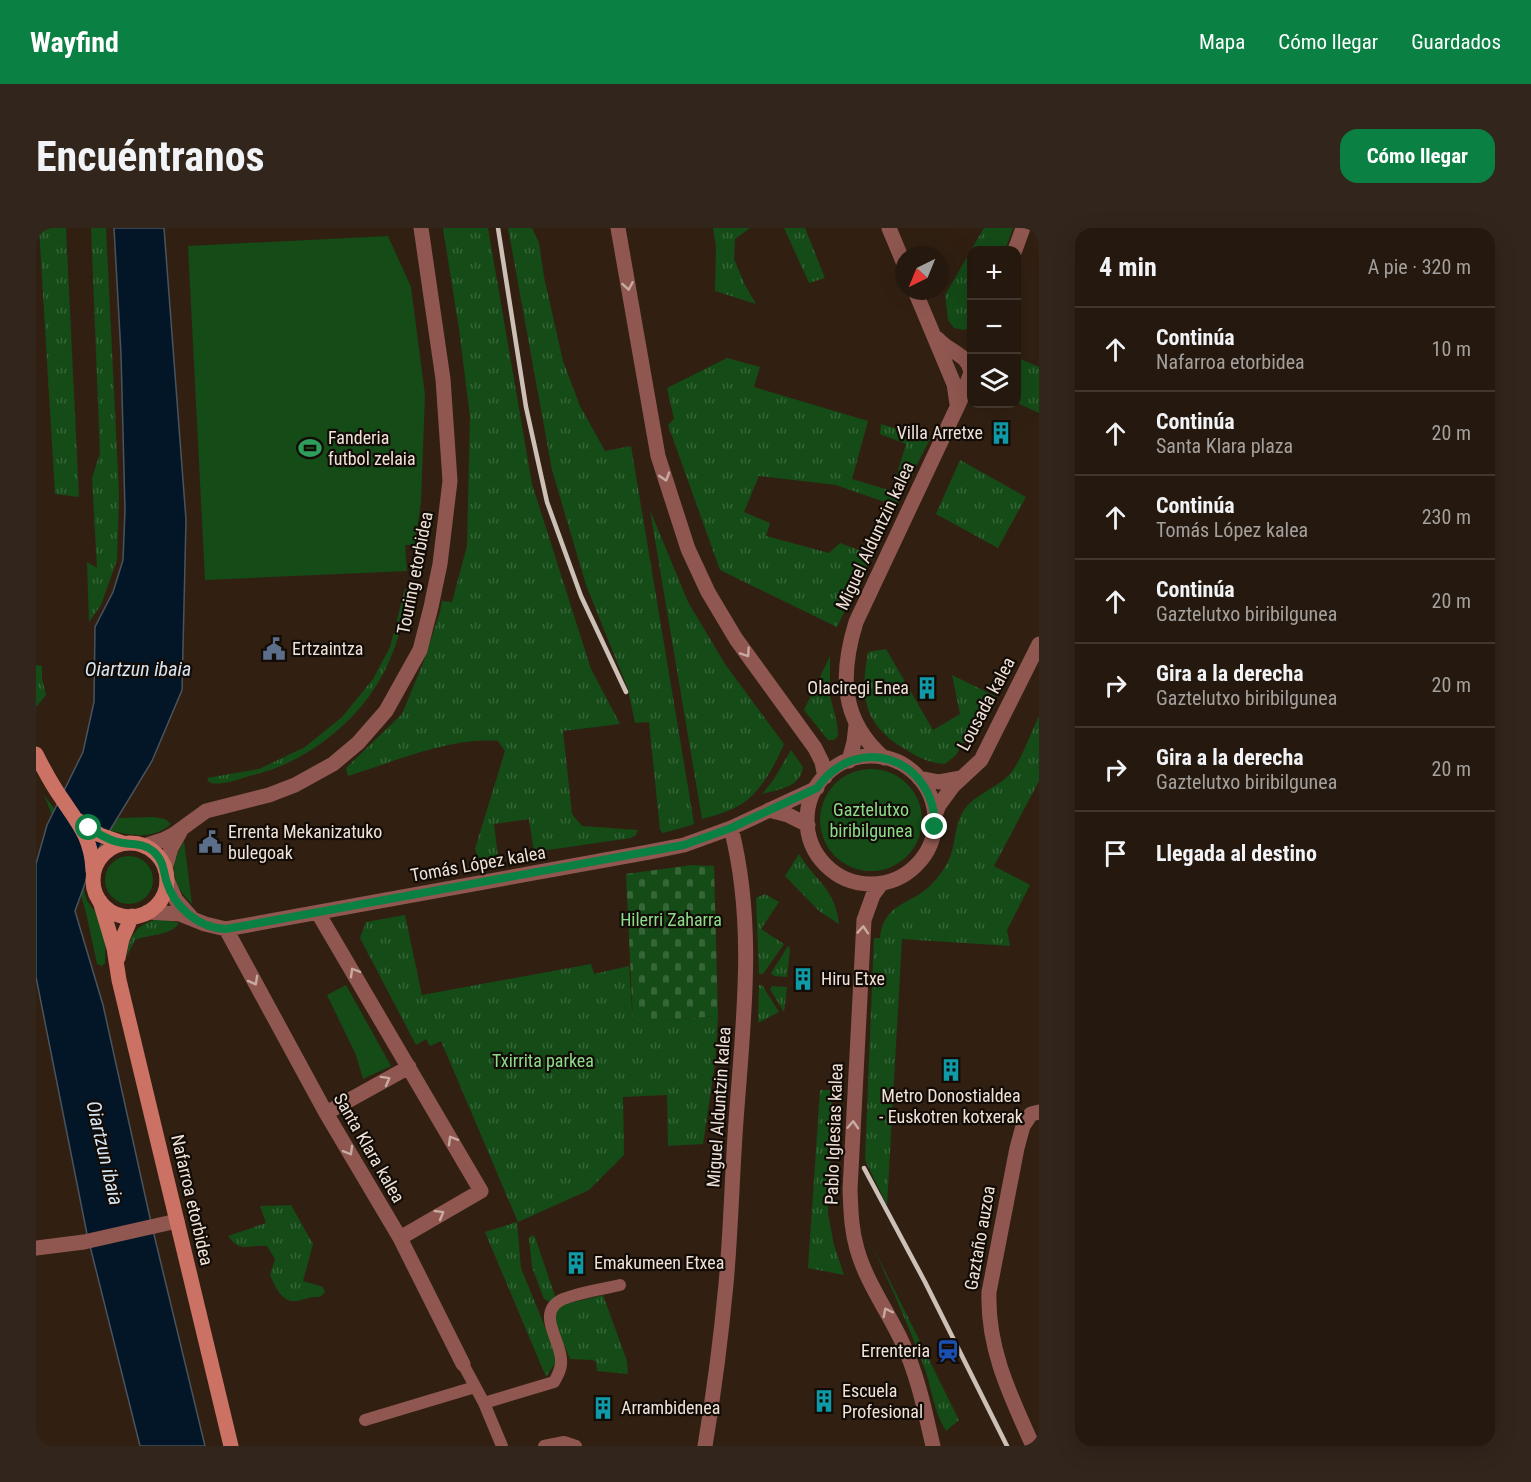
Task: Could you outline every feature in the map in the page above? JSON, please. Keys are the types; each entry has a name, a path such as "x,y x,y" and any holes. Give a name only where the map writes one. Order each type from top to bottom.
{"main road":[{"path":"36,754 44,770 79,821 90,848 94,890 100,901 118,915 140,914 159,902 166,888 166,875 157,855 144,846 123,843 100,835 79,821"},
{"path":"93,877 95,867 106,852 123,843"},
{"name":"Nafarroa etorbidea","path":"100,901 110,932 231,1446"},
{"name":"Nafarroa etorbidea","path":"117,964 122,939 140,914"}],"street":[{"name":"Touring etorbidea","path":"166,875 171,848 182,830 192,820 206,811 269,795 296,785 333,764 358,743 386,711 420,650 440,564 450,481 443,379 421,228"},
{"path":"618,228 658,456 688,549 708,592 736,639 815,748 822,762 821,782 810,806 808,825 814,847 827,866 847,879 869,884 880,884 903,876 921,860 933,839 935,815 931,799 919,778 903,765 884,758 866,757 849,761 821,782"},
{"path":"889,228 896,246"},
{"path":"1016,246 1023,228"},
{"path":"919,300 954,384 957,407"},
{"path":"933,332 943,345 967,360"},
{"path":"946,364 950,369 960,372 967,370"},
{"name":"Miguel Alduntzin kalea","path":"884,758 855,725 849,706 846,670 848,654 856,622 957,407 967,380"},
{"name":"Lousada kalea","path":"935,815 945,795 985,753 1039,644"},
{"name":"Miguel Alduntzin kalea","path":"849,761 854,742 855,725"},
{"name":"Lousada kalea","path":"919,778 939,782 961,778"},
{"name":"Tomás López kalea","path":"140,914 169,912 226,929 684,845 731,828 821,782"},
{"path":"769,810 788,815 808,825"},
{"name":"Miguel Alduntzin kalea","path":"705,1446 715,1389 726,1283 735,1130 745,1016 744,898 739,858 731,828"},
{"name":"Touring etorbidea","path":"144,846 164,840 182,830"},
{"path":"166,875 176,900 190,917"},
{"name":"Pablo Iglesias kalea","path":"880,884 873,895 864,920 850,1190 851,1220 860,1258 904,1346 917,1380 933,1446"},
{"path":"318,913 481,1191 400,1238"},
{"name":"Santa Klara kalea","path":"226,929 326,1113 400,1238 484,1403 502,1446"},
{"path":"326,1113 409,1067"},
{"name":"Gaztaño auzoa","path":"1033,1446 1005,1385 997,1360 988,1313 989,1292 1017,1148 1023,1126 1031,1114 1039,1112"},
{"path":"36,1248 84,1242 177,1221"},
{"path":"484,1403 554,1382 560,1371 561,1358 549,1317 551,1310 561,1300 620,1285"},
{"path":"365,1420 475,1387"},
{"path":"544,1446 564,1442 576,1446"}],"green space":[{"path":"39,228 66,228 79,497 55,494"},
{"path":"91,228 106,228 119,494 117,560 101,605 89,622 87,562 97,568 92,478 100,453"},
{"path":"443,228 488,228 532,484 591,669 620,724 563,731 572,814 582,826 638,830 631,838 534,852 529,819 494,824 498,857 479,860 475,849 505,751 498,741 460,743 441,747 348,776 346,768 402,714 423,663 442,601 452,602 467,546 470,417"},
{"path":"508,228 532,228 539,243 544,277 563,361 580,406 605,451 631,446 694,823 692,825 663,833 660,830 649,722 635,723 628,689 586,585 552,470"},
{"path":"713,228 750,228 735,239 734,259 756,304 715,291 716,247"},
{"path":"784,228 805,228 825,278 809,283"},
{"path":"984,228 1013,228 1006,246 974,246"},
{"name":"Fanderia futbol zelaia","path":"388,236 411,287 425,395 421,502 415,545 405,545 407,571 205,580 188,246"},
{"path":"967,257 967,329 964,330 954,328 948,320 946,300 949,300 949,288"},
{"path":"727,358 760,367 754,387 868,421 852,479 892,491 906,444 880,434 881,424 930,439 896,506 836,485 759,476 744,512 770,523 766,536 829,553 840,543 872,555 837,627 720,570 668,425 674,419 667,388"},
{"path":"1021,359 1039,367 1039,413 1021,405"},
{"path":"960,460 1026,497 998,548 936,514"},
{"path":"650,510 688,602 725,664 784,744 770,772 751,797 730,810 702,819"},
{"path":"405,589 409,590 401,629 387,666 374,689 351,718 322,743 288,763 231,782 209,782 207,778 259,769 305,747 342,717 373,679 390,647"},
{"path":"886,649 933,730 960,714 952,675 995,696 975,735 969,743 962,743 956,755 945,764 928,761 903,748 890,739 872,718 865,695 864,682 868,652"},
{"path":"830,656 830,696 838,736 834,740 828,740 804,710"},
{"path":"36,665 42,666 46,695 36,707"},
{"path":"1039,716 1039,781 994,866 1030,885 1007,930 1010,946 902,939 887,1205 865,1160 874,938 880,938 882,926 892,911 923,892 940,874 950,858 959,820 964,810 973,800 1002,781 1011,772"},
{"path":"791,750 803,767 798,779 782,789 762,794 774,779"},
{"name":"Gaztelutxo biribilgunea","path":"871,769 891,773 907,784 918,800 922,820 918,840 907,856 891,867 871,871 851,867 835,856 824,840 820,820 824,800 835,784 851,773"},
{"path":"44,795 66,824 87,901 99,916 106,935 105,963 102,966 97,964 75,874"},
{"path":"119,818 165,819 171,824 148,835 131,835 105,829"},
{"path":"184,841 192,904 180,889 174,875 176,859"},
{"path":"799,854 829,893 839,924 819,911 785,876"},
{"path":"129,856 146,863 153,880 146,897 129,904 112,897 105,880 112,863"},
{"name":"Hilerri Zaharra","path":"692,865 714,866 718,1016 633,1023 626,874"},
{"path":"765,894 779,902 761,929 784,944 763,974 759,974 756,898"},
{"name":"Txirrita parkea","path":"405,915 422,995 591,964 594,974 629,966 633,1023 718,1016 715,1064 703,1144 668,1146 667,1095 623,1097 624,1155 589,1190 518,1222 441,1041 430,1046 426,1039 416,1045 360,938 366,922"},
{"path":"161,919 179,923 165,933 135,940 127,956 136,930 147,923"},
{"path":"788,946 790,948 787,977 774,976 771,973"},
{"path":"346,985 391,1066 363,1079 356,1055 327,995"},
{"path":"759,985 762,985 779,1012 758,1023"},
{"path":"772,986 787,987 784,1012 770,989"},
{"path":"820,1090 832,1090 828,1214 834,1245 844,1275 808,1268"},
{"path":"291,1205 313,1244 303,1281 323,1287 325,1292 320,1297 291,1301 283,1297 270,1275 275,1259 267,1246 241,1247 228,1236 266,1223 260,1206"},
{"path":"517,1222 521,1268 558,1359 546,1377 485,1232"},
{"path":"532,1235 535,1237 556,1299 550,1302 544,1299 532,1267 529,1238"},
{"path":"872,1245 959,1420 946,1431 936,1409 919,1353"},
{"path":"603,1295 627,1361 628,1374 597,1371 596,1362 593,1360 570,1359 554,1321 554,1314 562,1305"}],"water":[{"name":"Oiartzun ibaia","path":"114,228 164,228 186,520 182,690 152,761 96,853 75,911 103,1005 150,1218 205,1446 140,1446 87,1234 36,977 36,864 47,825 83,752 94,702 95,627 113,592 123,560 125,510 121,354"}],"railway":[{"path":"498,228 526,407 547,502 581,596 626,692"},
{"path":"864,1168 925,1282 1007,1446"}],"place":[{"name":"Villa Arretxe","path":"1001,433"},
{"name":"Fanderia futbol zelaia","path":"310,448"},
{"name":"Ertzaintza","path":"274,649"},
{"name":"Olaciregi Enea","path":"927,688"},
{"name":"Errenta Mekanizatuko bulegoak","path":"210,842"},
{"name":"Hiru Etxe","path":"803,979"},
{"name":"Metro Donostialdea - Euskotren kotxerak","path":"951,1070"},
{"name":"Emakumeen Etxea","path":"576,1263"},
{"name":"Errenteria","path":"948,1351"},
{"name":"Escuela Profesional","path":"824,1401"},
{"name":"Arrambidenea","path":"603,1408"}],"route":[{"path":"89,828 111,840 137,844 151,850 162,862 166,880 182,909 190,917 205,924 226,929 684,845 731,828 817,788 825,777 840,765 866,757 894,761 919,778 931,799 935,827"}]}
